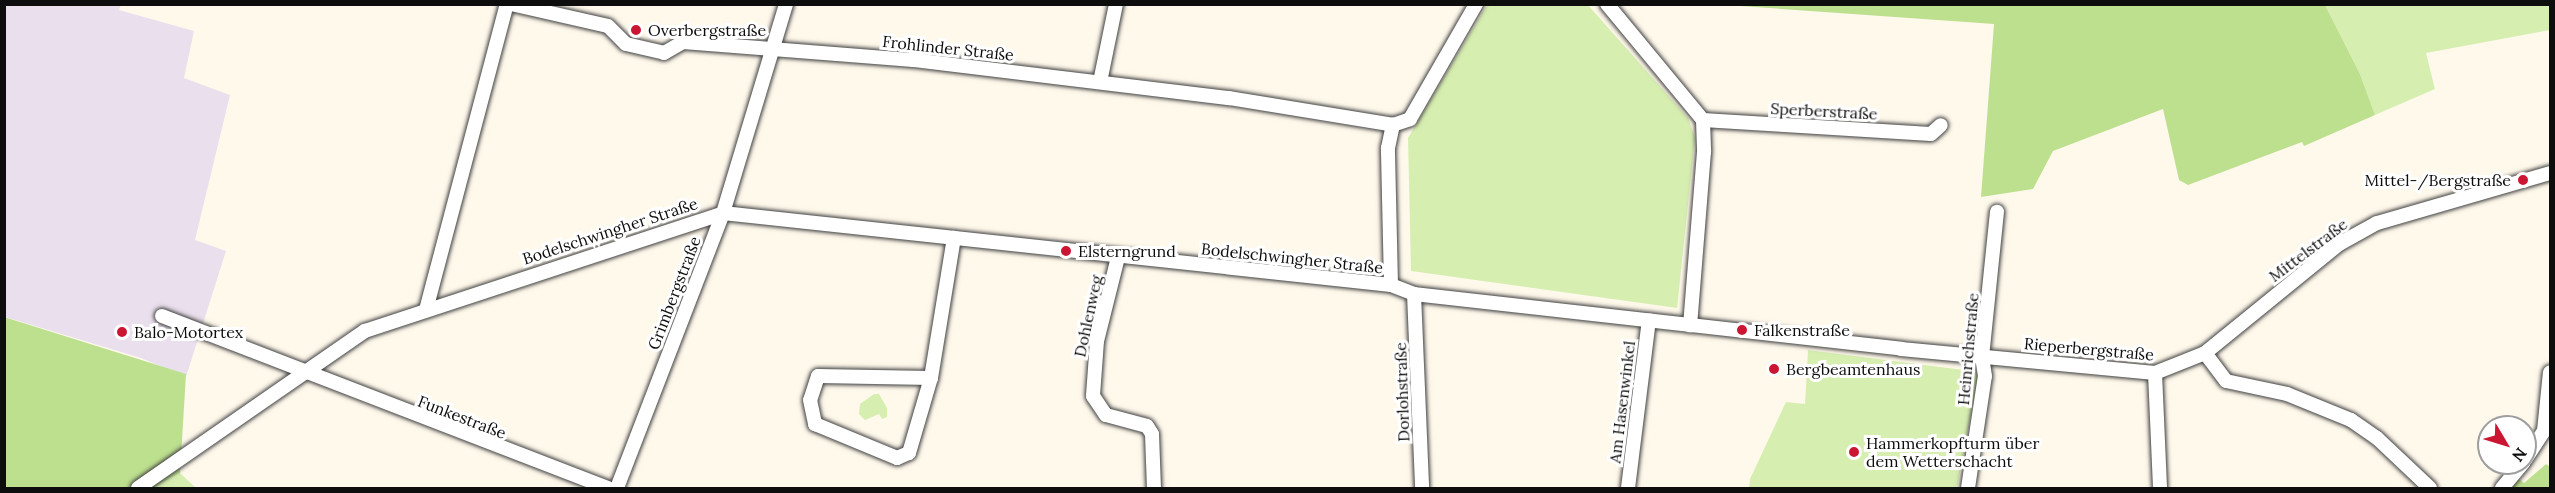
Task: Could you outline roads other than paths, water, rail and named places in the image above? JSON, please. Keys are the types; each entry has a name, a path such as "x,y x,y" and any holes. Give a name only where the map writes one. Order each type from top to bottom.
{"street":[{"name":"Frohlinder Straße","path":"509,4 608,26 626,44 664,53 683,42 913,60 1100,82 1393,125"},
{"path":"426,310 509,4"},
{"name":"Grimbergstraße","path":"617,489 723,213 786,4"},
{"path":"1100,82 1116,4"},
{"path":"1391,285 1388,147 1393,125 1410,119 1476,4"},
{"path":"1607,4 1703,120 1704,152 1690,325"},
{"name":"Sperberstraße","path":"1703,120 1931,134 1941,125"},
{"name":"Mittelstraße","path":"2205,353 2339,244 2377,223 2550,173"},
{"name":"Heinrichstraße","path":"1968,489 1985,376 1982,357 1997,212"},
{"name":"Bodelschwingher Straße","path":"138,489 364,331 723,213 1391,285 1414,294 1982,357"},
{"path":"931,378 818,376 810,400 815,424 897,458 906,457 931,378 954,238"},
{"name":"Dohlenweg","path":"1118,257 1097,341 1093,396 1106,415 1137,420 1147,426 1152,434 1154,489"},
{"name":"Dorlohstraße","path":"1414,294 1422,489"},
{"path":"162,316 305,373"},
{"name":"Am Hasenwinkel","path":"1628,489 1648,320"},
{"path":"2205,353 2226,381 2288,394 2351,420 2377,438 2430,489"},
{"name":"Rieperbergstraße","path":"1982,357 2155,373 2205,353"},
{"path":"2537,442 2544,431 2550,372"},
{"name":"Funkestraße","path":"305,373 608,489"},
{"path":"2155,373 2160,489"},
{"path":"2502,489 2513,475"}],"place":[{"name":"Overbergstraße","path":"636,30"},
{"name":"Mittel-/Bergstraße","path":"2523,180"},
{"name":"Elsterngrund","path":"1066,251"},
{"name":"Falkenstraße","path":"1742,330"},
{"name":"Balo-Motortex","path":"122,332"},
{"name":"Bergbeamtenhaus","path":"1774,369"},
{"name":"Hammerkopfturm über dem Wetterschacht","path":"1854,452"}]}
